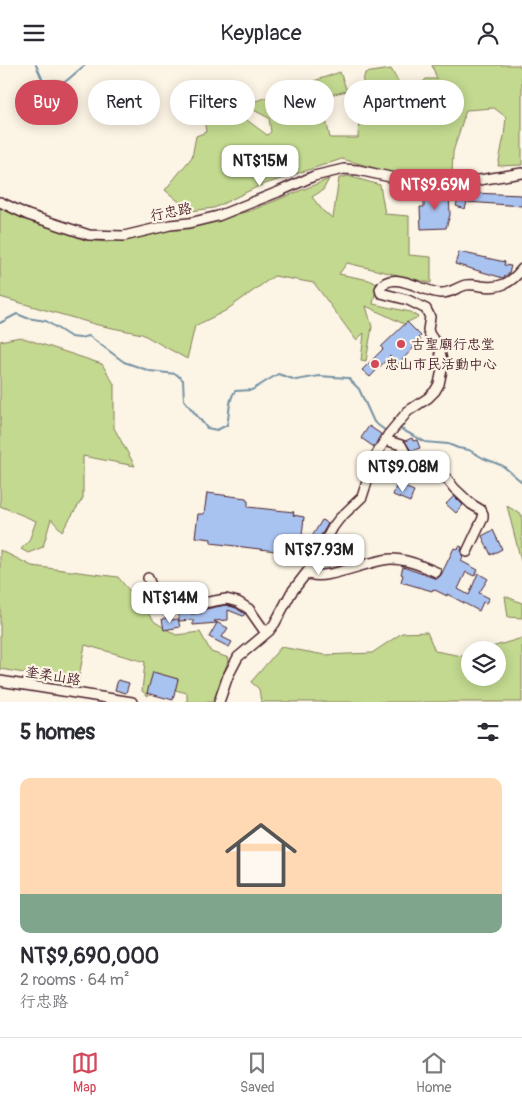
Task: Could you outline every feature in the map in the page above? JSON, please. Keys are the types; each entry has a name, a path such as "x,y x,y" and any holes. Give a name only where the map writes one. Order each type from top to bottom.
{"street":[{"name":"行忠路","path":"0,202 28,215 88,235 124,236 218,216 314,176 344,169 424,183 467,182 522,173"},
{"path":"219,702 228,675 238,657 269,631 333,527 362,497 375,457 386,437 408,411 428,398 439,384 443,365 439,347 430,335 428,327 430,317 426,309 408,300 381,293 382,284 394,280 438,293 446,293 469,284 497,287 513,278 522,269"},
{"path":"386,437 401,445 408,458 440,472 471,504 481,510 482,518 467,552"},
{"path":"306,573 314,576 388,559 401,560 436,572"},
{"path":"148,578 156,597 175,608 226,599 238,602 249,609 262,629 269,631"},
{"name":"奎柔山路","path":"0,681 132,702"}],"green space":[{"path":"432,65 519,65 522,70 522,165 498,166 506,117 494,108 466,110 464,116 464,80 425,80 437,79"},
{"path":"391,69 397,80 363,80 365,73"},
{"path":"340,72 344,83 344,92 334,94 334,80 317,80"},
{"path":"265,98 265,116 255,111 255,101"},
{"path":"205,125 254,125 267,135 271,132 270,125 327,125 330,138 358,138 359,125 461,125 453,152 452,174 397,174 342,159 259,186 214,208 190,211 165,190 192,157 196,136 206,132"},
{"path":"348,176 380,185 385,214 409,216 409,255 431,257 431,283 347,263 339,274 369,280 377,284 373,304 410,312 418,317 404,324 366,306 372,327 366,361 361,360 364,333 356,340 314,283 274,276 225,311 195,326 187,359 142,334 98,325 0,297 0,207 85,240 107,242 250,211 329,179 323,190 312,197 324,212 333,218 339,178"},
{"path":"20,337 102,364 114,384 114,428 135,466 83,456 83,498 62,531 51,519 43,547 28,553 21,549 29,541 36,521 0,506 0,341"},
{"path":"507,506 522,515 522,565"},
{"path":"0,550 32,566 118,577 155,622 176,635 200,632 211,652 229,658 214,702 187,702 187,693 152,684 148,696 142,691 145,662 85,645 78,682 0,669"},
{"path":"505,596 522,603 522,618 508,617"},
{"path":"427,632 435,651 461,656 461,686 506,686 506,643 522,638 522,702 261,702 259,689 251,682 281,647 325,655 372,653 402,633"}],"building":[{"path":"449,193 450,215 446,228 421,229 420,207 424,207 424,195"},
{"path":"460,193 472,196 472,193 522,195 522,206 467,202 465,209 456,206"},
{"path":"459,252 505,262 504,265 511,266 509,273 503,278 455,264"},
{"name":"古聖廟行忠堂","path":"407,322 421,336 419,338 421,340 398,364 390,356 370,377 362,370 383,349 381,347"},
{"path":"369,426 381,434 374,447 361,438"},
{"path":"412,438 413,441 417,440 420,448 411,451 405,441"},
{"path":"397,484 414,491 410,502 393,495"},
{"path":"207,493 246,498 248,507 294,512 293,515 304,517 300,554 211,543 211,539 195,537 198,514 204,514"},
{"path":"454,496 463,505 456,513 446,504"},
{"path":"322,520 328,524 314,547 308,543"},
{"path":"493,530 502,549 491,555 482,536"},
{"path":"459,546 462,547 461,553 463,557 461,561 478,570 474,576 466,572 458,589 469,595 478,573 488,579 479,593 489,598 486,603 483,602 479,611 447,594 447,596 433,589 432,591 401,582 403,567 437,579 441,575 454,548 458,549"},
{"path":"196,587 201,589 203,597 179,601 177,594"},
{"path":"226,605 236,608 245,614 243,616 228,610 228,620 214,621 228,628 222,637 232,642 229,647 209,637 217,623 193,625 193,620 179,621 179,614 202,613 201,610"},
{"path":"169,617 170,620 178,619 180,627 164,630 162,619"},
{"path":"153,672 178,679 173,700 147,693"},
{"path":"118,680 129,683 126,693 115,690"}],"waterway":[{"path":"36,65 43,81 55,80 65,82 85,65"},
{"path":"0,323 17,314 27,318 46,321 71,337 89,336 124,362 150,371 176,374 183,380 184,400 207,428 217,430 227,425 230,403 235,391 252,390 278,374 296,380 319,376 348,378 359,389 374,422 386,431"},
{"path":"396,430 401,429 425,442 448,444 469,450 503,466 522,482"}],"place":[{"name":"古聖廟行忠堂","path":"401,344"},
{"name":"忠山市民活動中心","path":"375,364"}]}
